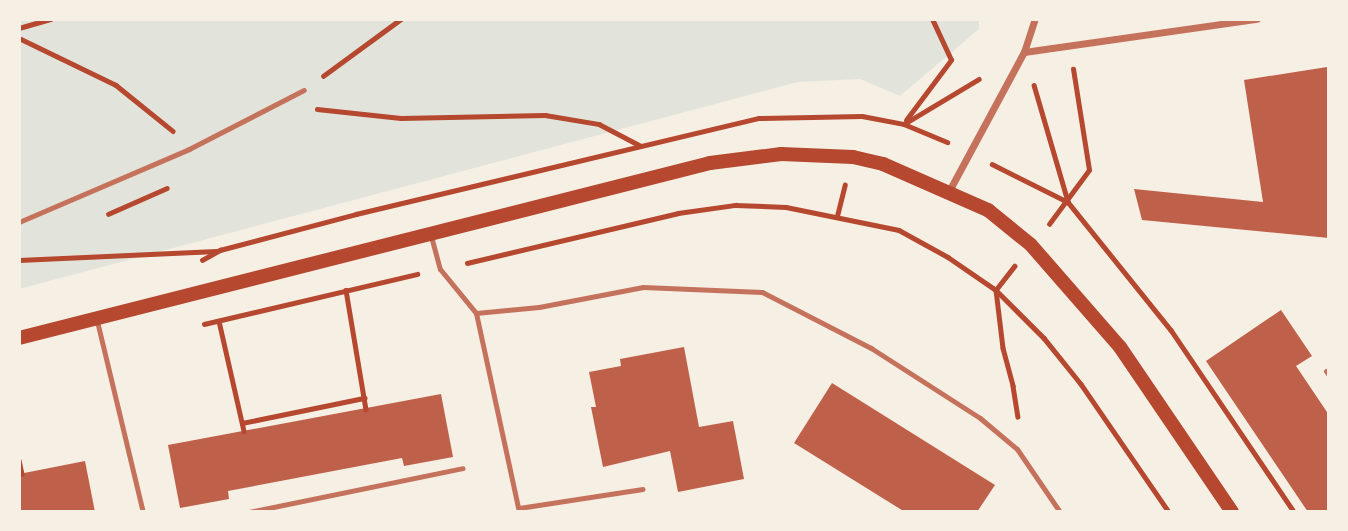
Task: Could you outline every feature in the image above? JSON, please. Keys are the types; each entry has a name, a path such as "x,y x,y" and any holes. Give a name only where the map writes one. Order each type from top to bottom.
{"main road":[{"path":"19,338 96,316 430,236 710,163 781,154 853,157 883,163 988,210 1031,245 1120,347 1232,512"}],"street":[{"path":"949,191 1024,52 1035,19"},
{"path":"1024,52 1257,19"}],"lane":[{"path":"19,222 189,149 304,90"},
{"path":"430,236 440,269 476,313 519,510 643,489"},
{"path":"476,313 539,307 643,287 762,292 882,355 980,418 1017,449 1060,512"},
{"path":"96,316 143,512"},
{"path":"248,512 463,468"}],"path":[{"path":"19,27 51,19"},
{"path":"304,90 401,19"},
{"path":"932,19 951,60 904,124 980,78"},
{"path":"19,38 116,85 181,138 189,149"},
{"path":"1068,202 1090,170 1069,46"},
{"path":"1024,52 1068,202 1171,330 1294,512"},
{"path":"317,108 401,118 545,115 599,124 642,146"},
{"path":"970,153 1068,202"},
{"path":"19,260 220,250"},
{"path":"346,290 366,409"},
{"path":"996,290 1003,348 1013,386 1018,421 1017,449"},
{"path":"219,321 244,431"},
{"path":"242,423 364,398"},
{"path":"19,460 22,474"}],"shaded area":[{"path":"19,19 979,19 979,29 900,96 860,79 798,82 19,289"}],"building":[{"path":"1327,67 1329,238 1142,220 1134,189 1263,202 1244,80"},
{"path":"1281,310 1312,356 1296,366 1329,415 1329,512 1308,512 1206,361"},
{"path":"684,347 699,427 733,421 744,479 678,492 670,451 603,467 591,407 596,407 589,372 621,366 620,359"},
{"path":"832,383 995,485 977,512 905,512 794,443"},
{"path":"441,394 453,457 404,466 402,458 228,491 229,499 180,508 168,445"},
{"path":"85,461 95,512 19,512 19,474"}]}
